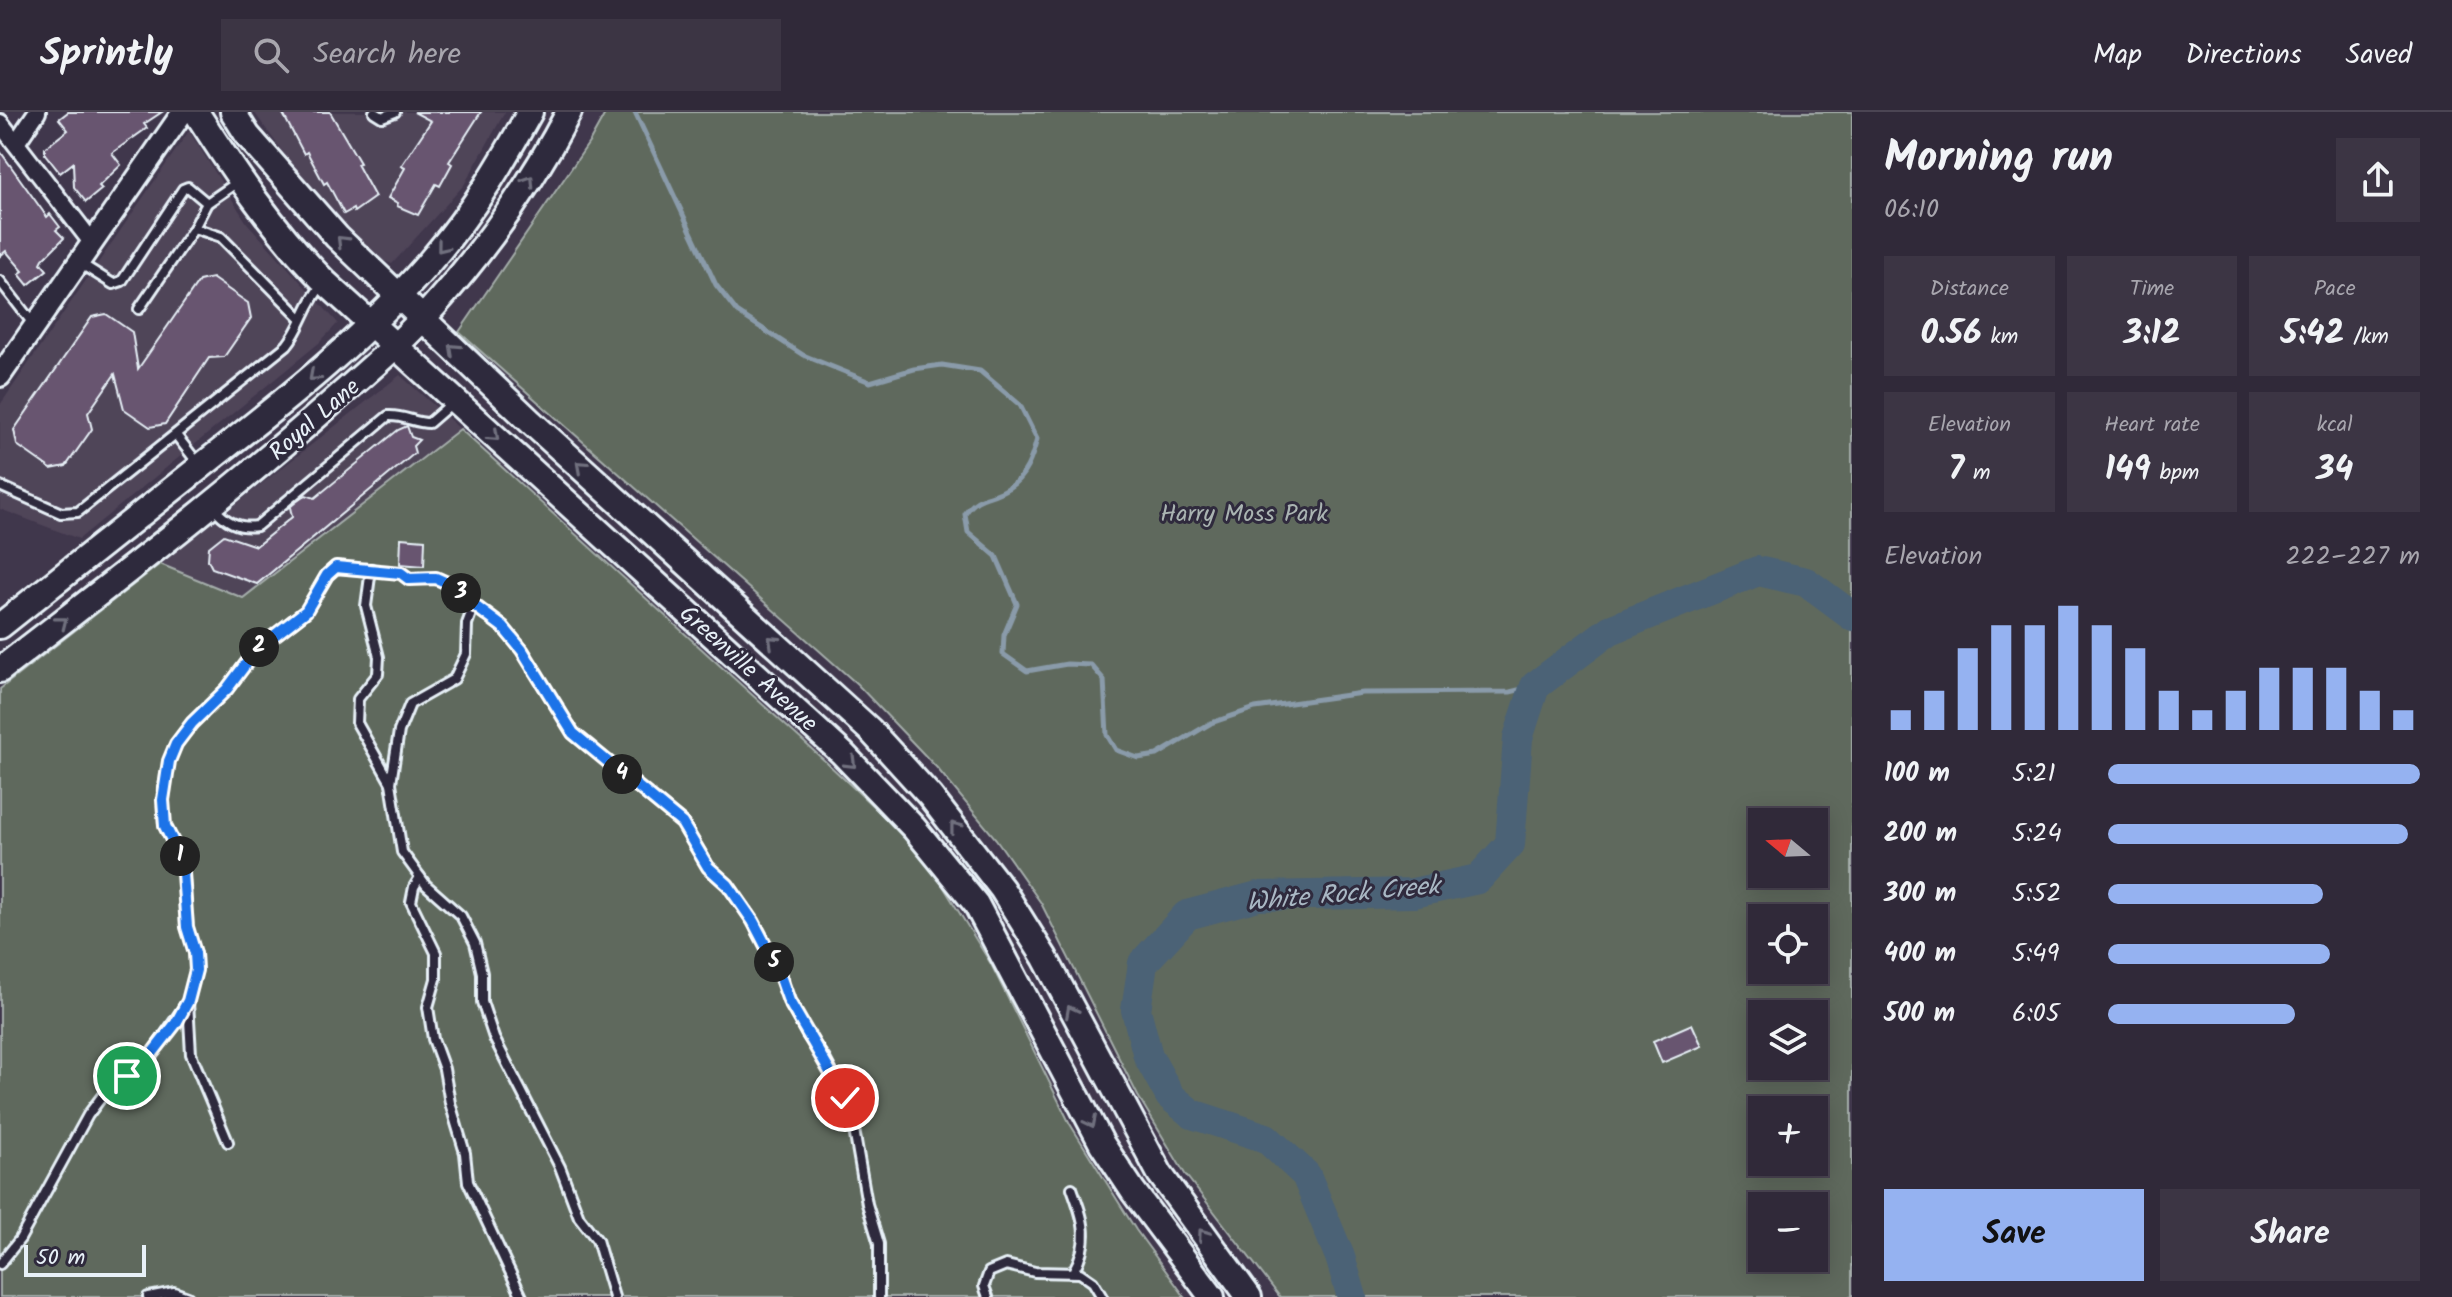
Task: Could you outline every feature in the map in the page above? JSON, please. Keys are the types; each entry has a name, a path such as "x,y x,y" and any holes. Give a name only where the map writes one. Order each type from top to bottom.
{"main road":[{"name":"Greenville Avenue","path":"196,112 240,181 297,253 325,282 879,790 976,904 1102,1144 1212,1297"},
{"name":"Greenville Avenue","path":"233,112 248,136 291,186 397,296 895,756 1002,889 1045,958 1160,1174 1249,1297"},
{"name":"Royal Lane","path":"0,626 305,383 372,323 465,218 489,185 530,112"},
{"name":"Royal Lane","path":"0,670 212,505 395,346 422,319 493,232 527,184 569,112"},
{"path":"649,576 675,550"}],"street":[{"path":"16,143 37,112"},
{"path":"0,376 183,112"},
{"path":"0,123 91,241"}],"lane":[{"path":"374,112 382,117 395,112"},
{"path":"139,309 194,228 207,203 240,181"},
{"path":"78,261 113,284 122,281 183,189 188,187 207,203"},
{"path":"194,228 221,237 301,318"},
{"path":"0,281 35,326"},
{"path":"0,486 61,513 78,512 287,345 297,333 307,303 325,282"},
{"path":"212,505 222,518 243,528 257,526 388,416 401,415 415,423 429,423 455,401"},
{"path":"176,435 201,467"},
{"path":"228,1142 191,1054 188,1001 196,970 195,953 187,927 182,860 165,826 163,800 169,761 176,744 192,723 227,689 257,649 306,611 321,584 336,567 401,573 409,579 436,578 456,587 503,627 522,650 573,733 682,823 708,867 728,885 753,921 777,967 789,1001 850,1107 867,1204 879,1244 879,1297"},
{"path":"371,569 366,606 379,657 378,674 358,699 355,709 364,738 391,783"},
{"path":"474,605 467,624 466,654 454,679 410,704 402,721 391,783 402,852 420,877 461,916 475,943 482,973 482,1002 494,1038 560,1167 579,1217 597,1240 614,1297"},
{"path":"420,877 411,902 436,953 436,979 428,1007 433,1039 444,1069 450,1103 465,1153 468,1182 522,1297"},
{"path":"0,1264 20,1239 88,1115 106,1091 151,1055 188,1001"},
{"path":"1072,1188 1085,1234 1084,1252 1073,1272"},
{"path":"988,1297 984,1286 986,1279 995,1268 1006,1265 1035,1272 1073,1272 1093,1282 1102,1297"},
{"path":"148,1297 174,1292 188,1297"}],"shaded area":[{"path":"254,112 505,112 464,185 392,264 369,255 321,205"},
{"path":"189,131 247,223 338,323 319,343 79,539 0,509 0,405"},
{"path":"400,375 460,429 243,598 160,564"}],"green space":[{"name":"Harry Moss Park","path":"606,112 1852,112 1852,1297 1280,1297 1185,1174 1138,1096 1041,903 996,839 937,768 857,684 459,332 590,141"},
{"path":"460,429 826,762 892,824 935,873 991,964 1070,1124 1136,1230 1185,1297 0,1297 0,689 160,564 243,598"}],"building":[{"path":"68,112 162,112 144,124 147,128 112,153 121,165 99,186 102,189 86,202 74,187 73,163 60,173 45,154 45,148 68,130 59,119"},
{"path":"282,112 330,112 360,163 357,164 375,197 354,212 353,209 344,214 327,182 324,184 307,152 304,154"},
{"path":"414,112 481,112 449,162 452,164 440,186 436,184 418,215 397,206 398,203 388,198 405,168 401,166 431,121"},
{"path":"0,151 47,217 50,214 60,227 56,230 64,238 43,259 41,263 47,270 28,285 19,274 23,271 6,251 0,256"},
{"path":"212,278 248,303 251,318 224,357 209,358 165,424 150,427 124,409 115,374 88,413 92,429 66,466 51,469 17,445 14,430 92,317 106,314 132,332 138,369 199,281"},
{"path":"407,426 411,437 419,440 413,446 415,453 257,584 212,568 208,560 209,547 224,535 256,546 292,517 290,507 296,502 306,495 315,498"},
{"path":"401,538 425,540 424,566 400,564"},
{"path":"1692,1024 1702,1046 1662,1063 1653,1041"}],"waterway":[{"path":"635,112 716,285 737,312 803,355 870,382 914,369 942,365 980,371 1020,405 1037,439 1030,460 1014,484 970,507 965,514 968,532 996,556 1017,604 1004,635 1003,654 1027,671 1067,664 1091,665 1104,680 1107,735 1116,750 1138,758 1157,755 1211,723 1255,708 1362,693 1510,692 1535,686"},
{"name":"White Rock Creek","path":"1352,1297 1340,1257 1306,1175 1266,1138 1192,1114 1170,1096 1148,1056 1136,1010 1143,963 1187,915 1258,896 1413,893 1478,879 1510,844 1518,738 1535,686 1610,630 1758,571 1806,582 1852,616"}],"route":[{"path":"127,1076 151,1055 176,1023 188,1001 196,970 195,953 187,927 182,860 165,826 163,800 169,761 176,744 192,723 227,689 257,649 306,611 327,575 336,567 401,573 409,579 436,578 456,587 467,600 503,627 522,650 573,733 682,823 708,867 728,885 753,921 777,967 789,1001 845,1098"}]}
